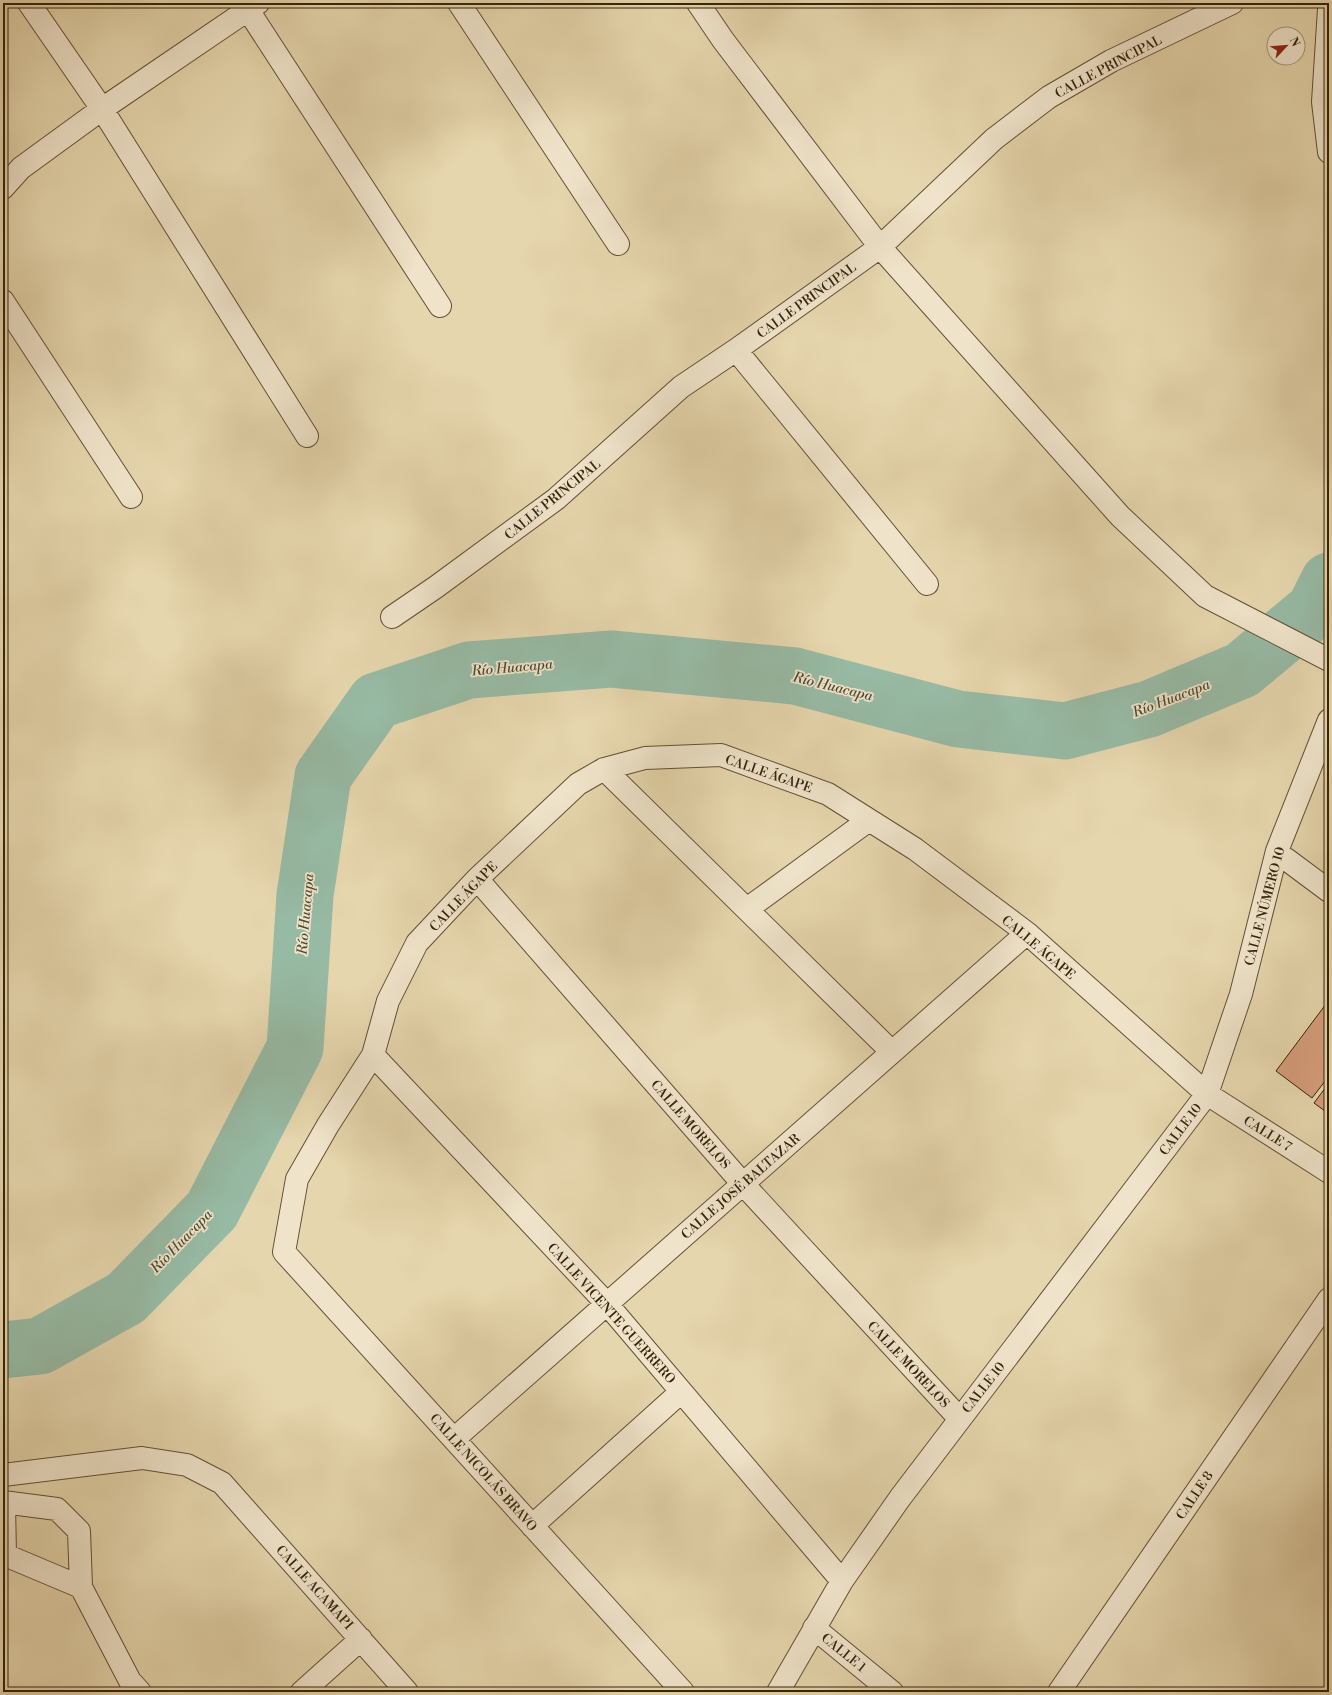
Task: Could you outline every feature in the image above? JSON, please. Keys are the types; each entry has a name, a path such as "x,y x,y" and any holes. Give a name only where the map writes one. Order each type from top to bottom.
{"street":[{"path":"29,3 102,109 306,436"},
{"path":"459,3 618,244"},
{"path":"698,3 723,40 880,247 1120,516 1205,596 1329,660"},
{"name":"CALLE PRINCIPAL","path":"392,617 436,587 556,499 681,387 736,350 880,247 994,139 1049,97 1111,61 1232,3"},
{"path":"3,188 21,168 102,109 253,6 440,306"},
{"path":"1329,9 1323,102 1329,152"},
{"path":"3,301 131,497"},
{"path":"736,350 927,584"},
{"name":"CALLE NÚMERO 10","path":"1207,1094 1241,994 1277,851 1329,720"},
{"name":"CALLE ÁGAPE","path":"284,1252 297,1179 328,1125 373,1055 388,1001 416,943 477,879 578,784 604,769 645,758 721,756 828,794 915,849 1027,934 1207,1094"},
{"path":"604,769 892,1052"},
{"path":"747,909 868,820"},
{"path":"1286,859 1329,891"},
{"name":"CALLE MORELOS","path":"477,879 743,1184 959,1418"},
{"name":"CALLE JOSÉ BALTAZAR","path":"454,1439 1027,934"},
{"name":"CALLE VICENTE GUERRERO","path":"373,1055 607,1304 842,1581"},
{"name":"CALLE 7","path":"1207,1094 1329,1172"},
{"name":"CALLE 10","path":"778,1692 842,1581 959,1418 1075,1269 1207,1094"},
{"name":"CALLE NICOLÁS BRAVO","path":"284,1252 682,1692"},
{"name":"CALLE 8","path":"1059,1692 1329,1299"},
{"path":"532,1526 682,1392"},
{"name":"CALLE ACAMAPI","path":"3,1475 142,1458 187,1465 222,1482 407,1692"},
{"path":"81,1588 4,1555 4,1502 57,1509 79,1531 81,1588 130,1681 140,1692"},
{"name":"CALLE 1","path":"814,1628 892,1692"},
{"path":"302,1692 361,1639"}],"building":[{"path":"1329,1000 1329,1076 1312,1098 1276,1071"},
{"path":"1329,1083 1329,1114 1314,1103"}],"waterway":[{"name":"Río Huacapa","path":"3,1350 40,1346 126,1298 212,1210 295,1048 305,895 323,776 376,701 469,670 611,659 795,676 958,719 1065,731 1149,709 1242,670 1315,609 1329,581"}]}
